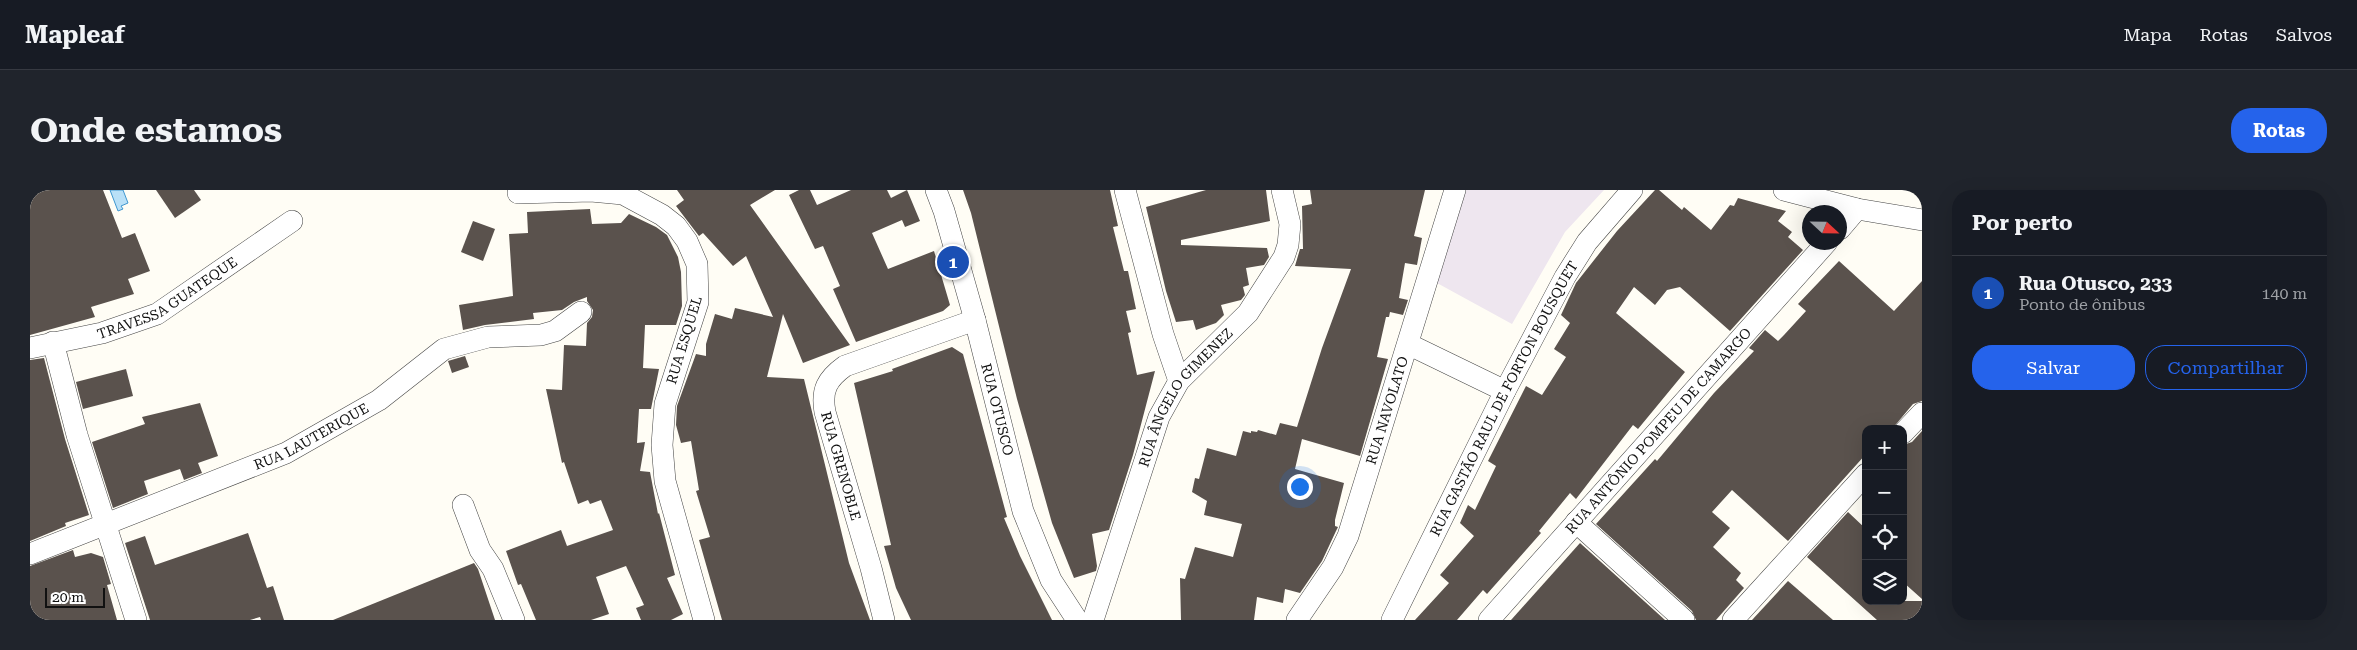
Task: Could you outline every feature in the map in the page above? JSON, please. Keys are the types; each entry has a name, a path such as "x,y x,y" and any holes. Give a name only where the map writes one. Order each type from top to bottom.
{"street":[{"name":"RUA ESQUEL","path":"518,193 591,190 623,194 662,214 676,226 687,241 697,264 698,302 665,404 662,445 665,481 704,620"},
{"name":"RUA OTUSCO","path":"936,190 944,211 975,320 1023,511 1051,580 1077,620"},
{"path":"1125,190 1162,334 1179,381"},
{"name":"RUA ÂNGELO GIMENEZ","path":"1093,620 1159,417 1179,381 1248,313 1284,257 1288,245 1290,224 1282,190"},
{"name":"RUA NAVOLATO","path":"1297,620 1333,567 1345,544 1455,190"},
{"name":"RUA GASTÃO RAUL DE FORTON BOUSQUET","path":"1392,620 1505,392 1565,277 1587,242 1632,190"},
{"path":"1784,190 1857,209 1922,220"},
{"path":"1847,221 1857,209"},
{"name":"TRAVESSA GUATEQUE","path":"30,348 102,333 157,314 292,221"},
{"name":"RUA ANTÔNIO POMPEU DE CAMARGO","path":"1489,620 1820,250"},
{"name":"RUA LAUTERIQUE","path":"30,554 286,453 379,400 444,349 488,337 542,335 555,331 582,312"},
{"name":"RUA GRENOBLE","path":"884,620 872,568 825,412 822,398 824,389 828,380 845,366 975,320"},
{"path":"53,342 77,435 136,620"},
{"path":"1408,344 1505,392"},
{"path":"1907,429 1922,412"},
{"path":"1733,620 1862,478"},
{"path":"463,505 480,550 493,569 514,620"},
{"path":"1576,522 1684,620"}],"shaded area":[{"path":"1465,190 1604,190 1565,232 1512,324 1437,283"}],"water":[{"path":"110,190 123,190 128,203 121,206 123,209 118,211"}],"building":[{"path":"30,190 103,190 122,238 135,233 150,271 128,279 134,294 91,307 95,317 30,335"},
{"path":"156,190 194,190 201,200 175,218"},
{"path":"677,190 775,190 750,205 850,345 803,363 783,314 767,377 804,379 849,563 870,620 722,620 699,540 710,537 696,491 699,490 691,441 681,443 676,425 677,406 696,354 706,356 706,344 715,314 732,319 735,308 773,317 746,256 733,266 703,233 699,236 676,206 684,200"},
{"path":"799,190 810,190 817,205 851,190 887,190 891,198 907,190 920,221 905,227 902,220 872,233 888,269 934,251 950,305 943,311 856,342 833,289 840,286 823,246 815,249 789,195"},
{"path":"963,190 1110,190 1118,226 1113,227 1124,271 1128,271 1136,309 1126,311 1131,332 1128,333 1137,375 1155,371 1133,455 1109,530 1092,534 1097,566 1096,571 1074,578 1052,523 1017,399 971,213"},
{"path":"1206,190 1266,190 1270,221 1181,240 1181,245 1267,248 1269,257 1264,265 1246,268 1249,285 1243,287 1245,295 1241,300 1221,305 1224,315 1216,323 1196,330 1193,320 1176,322 1166,291 1146,207"},
{"path":"1310,190 1425,190 1414,236 1422,238 1417,265 1405,263 1399,298 1408,300 1403,315 1390,312 1389,317 1386,317 1377,357 1388,359 1360,456 1302,439 1295,469 1344,483 1335,520 1335,526 1338,527 1322,561 1300,593 1285,589 1283,603 1257,597 1254,620 1181,620 1180,578 1185,579 1195,547 1233,557 1242,524 1204,515 1207,501 1192,492 1195,478 1199,479 1207,448 1236,456 1243,431 1251,433 1251,431 1257,432 1258,430 1276,435 1280,423 1297,427 1322,348 1351,269 1295,266 1300,249 1303,249 1302,206 1312,204"},
{"path":"1655,190 1659,190 1682,210 1684,207 1711,230 1730,205 1734,206 1738,198 1786,211 1778,221 1792,232 1788,237 1803,250 1730,331 1680,287 1667,290 1655,305 1634,287 1616,313 1685,372 1638,429 1633,425 1576,499 1570,493 1539,531 1541,533 1487,594 1483,590 1457,620 1415,620 1449,583 1440,575 1474,536 1460,523 1468,505 1475,510 1496,466 1488,461 1526,386 1542,395 1566,357 1554,349 1570,323 1561,315 1576,283 1617,231"},
{"path":"590,209 592,224 621,223 629,214 656,227 667,235 678,257 681,272 682,306 676,325 645,325 643,368 659,369 651,409 639,409 637,443 645,442 640,471 650,472 658,514 675,575 667,578 683,614 671,620 641,620 636,608 644,605 626,566 596,577 609,614 591,620 536,620 521,584 518,585 506,551 561,530 567,546 613,530 601,500 590,504 588,500 578,504 564,462 562,463 546,389 562,390 564,345 586,346 587,323 592,317 593,310 587,301 587,297 574,302 562,310 533,313 534,319 485,325 463,330 459,305 513,296 509,234 528,233 527,212"},
{"path":"473,221 495,229 483,261 461,252"},
{"path":"1839,261 1894,311 1922,281 1922,401 1913,404 1895,425 1862,425 1862,458 1788,541 1732,490 1712,512 1730,528 1713,547 1741,573 1736,580 1744,588 1716,620 1696,620 1692,611 1596,524 1655,459 1657,461 1714,393 1754,351 1749,348 1765,330 1778,341 1784,335 1806,311 1798,304"},
{"path":"952,347 963,354 1007,517 1004,518 1020,556 1052,620 911,620 896,588 884,546 891,545 854,383 893,371 892,369"},
{"path":"465,356 469,367 452,373 448,361"},
{"path":"44,358 65,439 89,515 65,523 66,526 30,541 30,360"},
{"path":"126,369 133,396 83,409 76,382"},
{"path":"200,403 218,456 198,463 202,473 184,480 180,469 144,481 148,494 113,508 92,442 145,424 142,417"},
{"path":"1922,431 1922,599 1907,586 1907,444 1912,442"},
{"path":"1848,512 1862,525 1862,605 1907,605 1907,601 1922,601 1922,620 1877,620 1807,557"},
{"path":"248,533 267,588 273,586 284,620 261,620 260,617 250,620 150,620 125,543 145,536 155,565"},
{"path":"1580,543 1665,620 1511,620"},
{"path":"73,550 75,557 91,553 103,557 111,584 107,585 117,620 30,620 30,566"},
{"path":"474,563 478,569 495,620 333,620"},
{"path":"1788,581 1833,620 1752,620"}],"place":[{"name":"Rua Otusco, 233","path":"953,262"}]}
